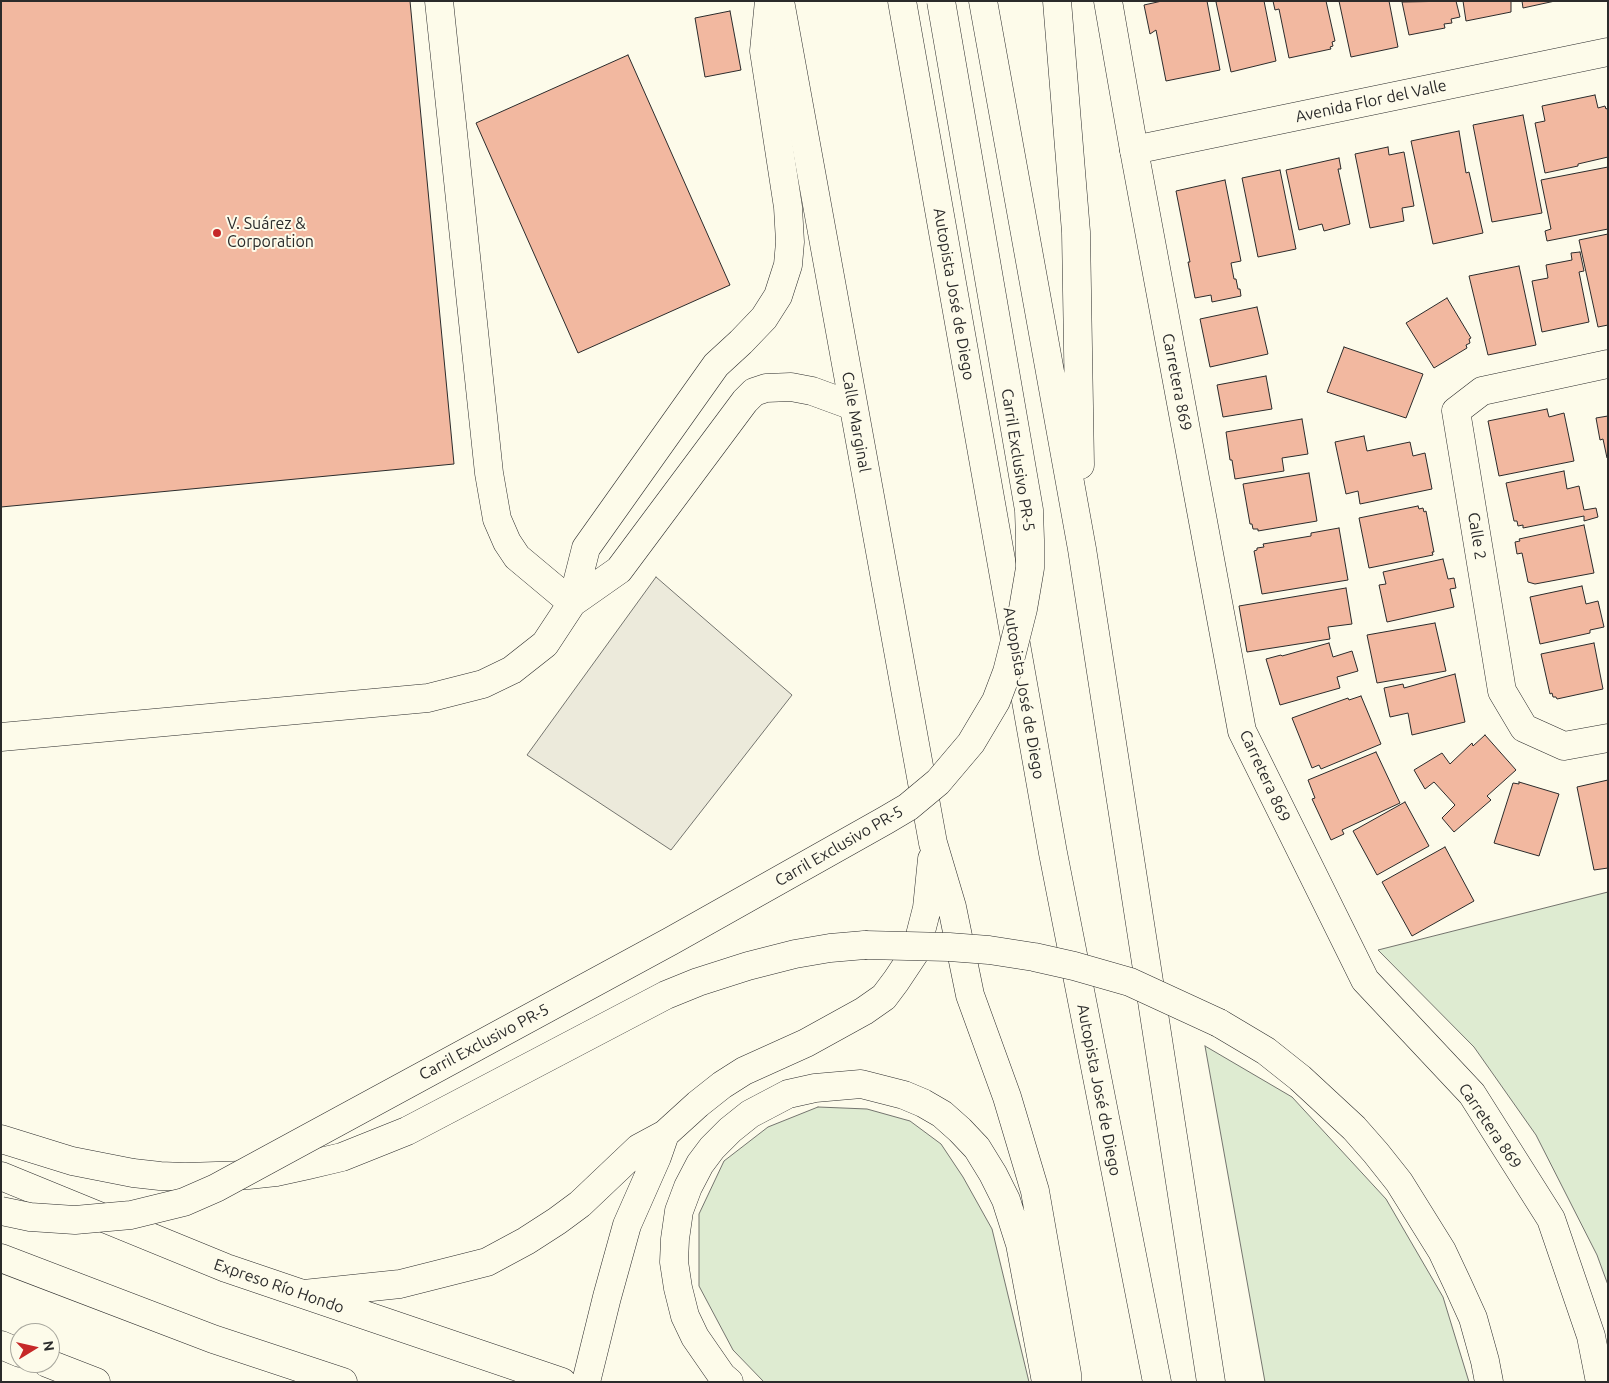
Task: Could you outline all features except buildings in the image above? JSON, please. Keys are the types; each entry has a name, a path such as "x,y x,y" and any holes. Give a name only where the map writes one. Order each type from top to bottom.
{"main road":[{"path":"439,1 488,463 498,519 506,542 517,557 572,603"},
{"path":"1,737 428,698 483,684 512,670 545,644 572,603 586,548 716,365 764,318 778,296 788,265 790,242 788,207 764,51 769,1"},
{"name":"Calle Marginal","path":"780,1 933,842"},
{"name":"Autopista José de Diego","path":"902,1 1053,854 1156,1377"},
{"name":"Carril Exclusivo PR-5","path":"1,1211 30,1217 75,1220 131,1215 184,1202 216,1188 671,941 886,820 908,807 938,782 971,743 996,701 1007,672 1023,609 1030,568 1029,510 941,1"},
{"path":"983,1 1082,549 1210,1376"},
{"path":"1057,1 1076,232 1082,549"},
{"name":"Carretera 869","path":"1108,1 1242,731 1365,980 1472,1094 1552,1219 1591,1336 1600,1382"},
{"name":"Avenida Flor del Valle","path":"1134,150 1608,52"},
{"name":"Calle 2","path":"1608,364 1482,391 1456,411 1502,691 1524,728 1564,746 1608,738"},
{"path":"572,603 619,570 745,401 754,392 766,388 791,387 812,391 853,406"},
{"path":"304,1294 400,1284 487,1262 526,1241 580,1204 639,1148 665,1134 722,1085 744,1071 835,1028 884,997 916,951 927,908 933,842"},
{"path":"933,842 952,907 970,995 1007,1097 1035,1191 1067,1382"},
{"path":"1,1139 72,1161 133,1173 185,1177 276,1172 342,1157 407,1131 666,995 698,982 748,966 795,954 865,945 949,947 989,950 1034,957 1130,982 1218,1023 1266,1051 1300,1078 1354,1128 1399,1182 1442,1251 1472,1318 1490,1382"},
{"path":"730,1382 718,1370 695,1337 685,1316 678,1288 674,1262 675,1239 679,1211 688,1186 700,1164 712,1148 750,1114 788,1094 815,1088 862,1084 904,1095 923,1103 942,1114 977,1148 1006,1200 1020,1244 1046,1382"},
{"path":"586,1382 627,1225 665,1134"},
{"name":"Expreso Río Hondo","path":"1,1176 226,1268 562,1382"},
{"path":"1,1258 213,1339 343,1382"},
{"path":"60,1368 96,1382"}],"green space":[{"path":"1608,892 1608,1285 1597,1255 1536,1135 1474,1047 1378,950"},
{"path":"1205,1046 1292,1097 1386,1199 1443,1297 1469,1382 1265,1382"},
{"path":"818,1107 867,1109 910,1121 941,1144 963,1177 992,1229 1029,1382 764,1382 733,1350 699,1286 699,1214 724,1161 768,1127"}],"shaded area":[{"path":"656,577 792,695 671,850 527,755"}],"place":[{"name":"V. Suárez & Corporation","path":"217,233"}]}
